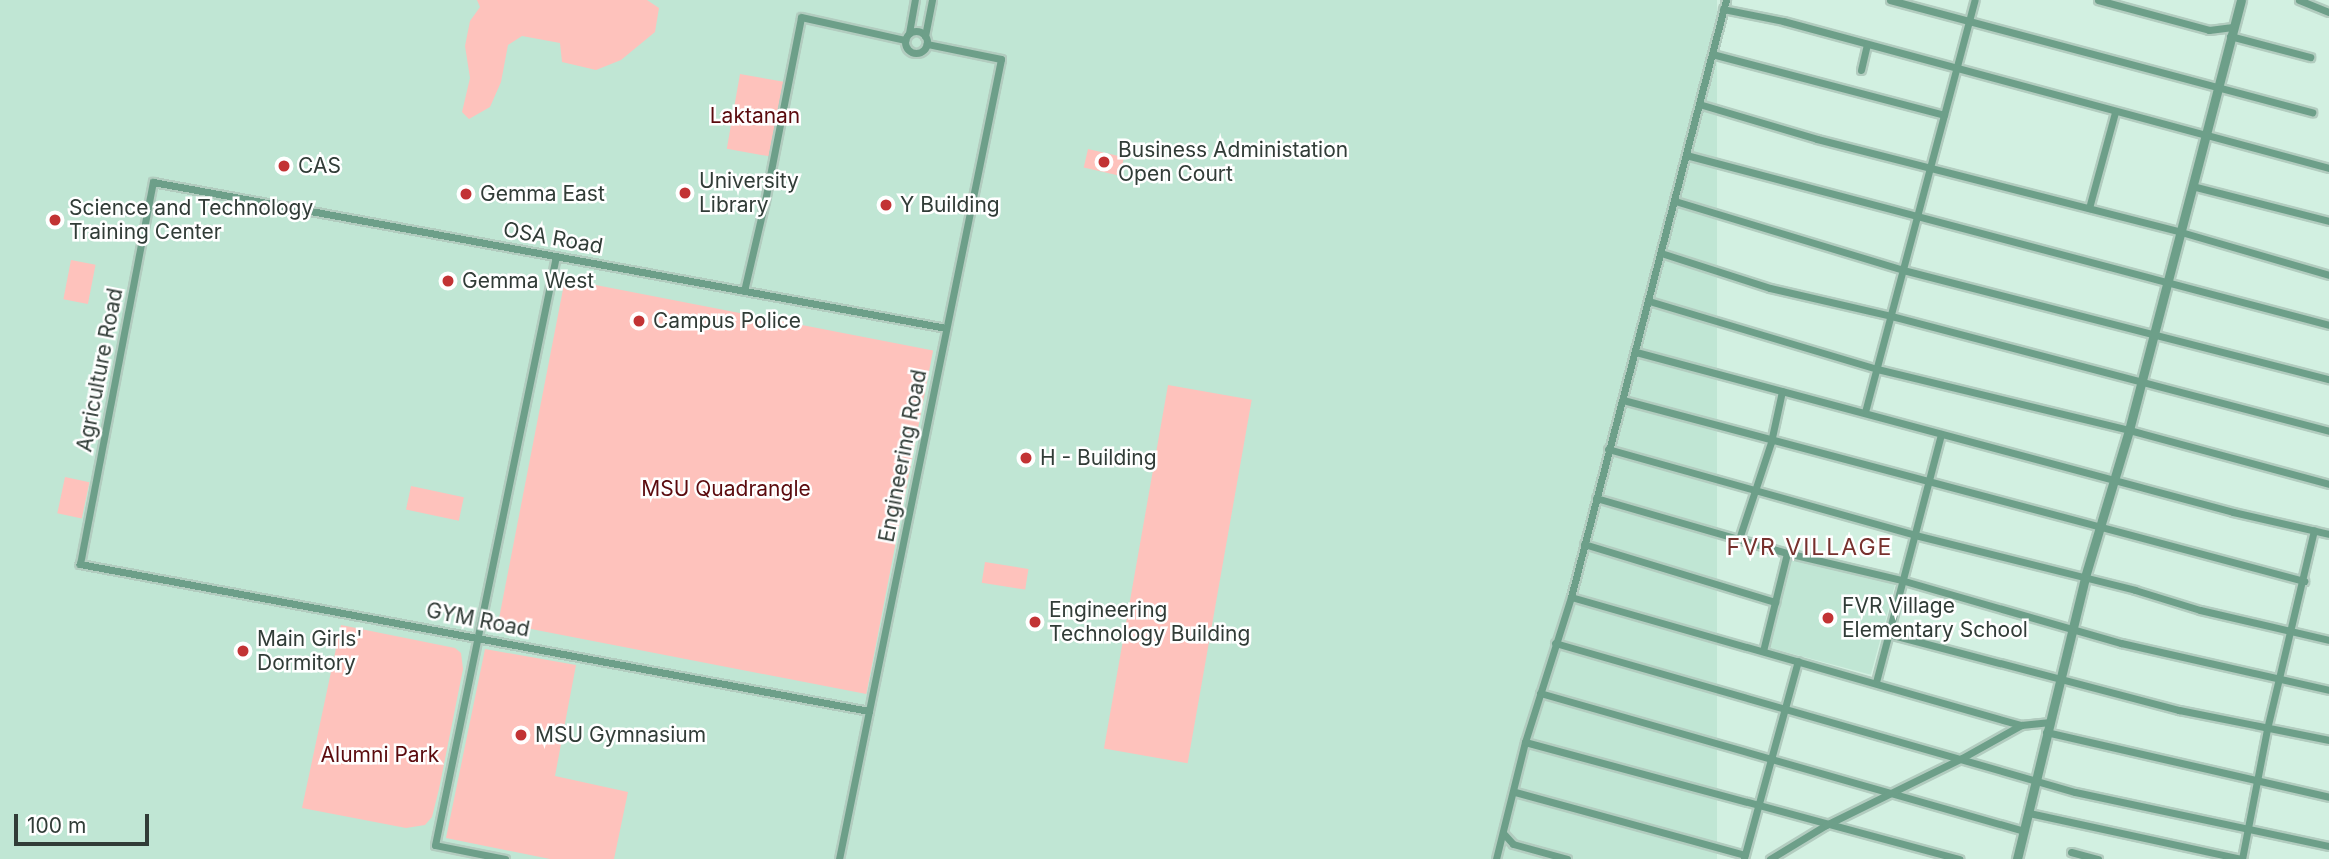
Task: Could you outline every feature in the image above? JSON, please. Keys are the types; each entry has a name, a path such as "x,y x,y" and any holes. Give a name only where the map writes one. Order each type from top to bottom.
{"street":[{"path":"915,0 907,37 907,49 912,53 922,51 932,0"},
{"path":"1890,0 2312,113"},
{"path":"1866,412 1975,0"},
{"path":"2098,0 2209,30 2232,31 2310,57"},
{"path":"2017,859 2072,626 2129,430 2203,136 2241,0"},
{"path":"2299,0 2329,12"},
{"path":"1496,859 1515,792 1525,742 1571,597 1724,4 1867,45 2329,168"},
{"path":"744,291 765,201 801,17 907,37 919,32 926,40"},
{"name":"Engineering Road","path":"839,859 1000,59 926,40"},
{"path":"1861,70 1867,45"},
{"path":"1712,54 1944,115"},
{"path":"1699,104 1817,139 2181,232 2329,275"},
{"path":"2089,208 2115,112"},
{"path":"1686,155 2329,325"},
{"name":"OSA Road","path":"153,182 947,328"},
{"name":"Agriculture Road","path":"80,564 153,182"},
{"path":"2192,186 2329,221"},
{"path":"1675,201 1903,270 2329,379"},
{"path":"1661,253 1770,288 1891,316 2329,430"},
{"path":"505,859 435,845 556,256"},
{"path":"1648,301 1877,369 2129,430 2329,484"},
{"path":"1636,352 2113,480 2329,534"},
{"path":"1739,539 1771,442 1782,391"},
{"path":"1623,400 2192,554 2304,581"},
{"path":"1876,682 1941,434"},
{"path":"1608,449 2200,610 2329,640"},
{"path":"1595,498 1787,553 1901,580 2200,663 2329,690"},
{"path":"2029,813 2242,859 2267,729 2315,530"},
{"path":"1584,544 1774,602"},
{"path":"1763,650 1787,553"},
{"name":"GYM Road","path":"80,564 869,711"},
{"path":"1571,597 2021,725 2048,722"},
{"path":"1889,634 2060,677 2124,697 2329,740"},
{"path":"1555,643 2035,780 2131,804 2250,827 2329,846"},
{"path":"1515,792 1744,857 1773,761 1798,661"},
{"path":"1540,693 2024,831"},
{"path":"1770,859 1826,825 1962,758 2021,725"},
{"path":"2046,733 2329,797"},
{"path":"1525,742 1760,808 1960,859"},
{"path":"1504,834 1513,844 1567,859"},
{"path":"1499,849 1513,844"},
{"path":"2071,852 2098,859"}],"shaded area":[{"path":"0,0 1717,0 1717,859 0,859"},
{"name":"FVR Village Elementary School","path":"1787,555 1895,584 1871,675 1763,646"}],"green space":[{"path":"477,0 647,0 659,8 655,32 621,60 596,70 562,62 560,43 522,36 508,45 501,82 490,107 469,119 462,112 470,78 465,46 470,21 480,7"},
{"name":"Laktanan","path":"740,74 785,82 772,157 727,149"},
{"name":"Business Administation Open Court","path":"1088,149 1124,157 1120,176 1084,168"},
{"path":"71,260 96,265 88,304 63,299"},
{"name":"MSU Quadrangle","path":"565,279 933,351 866,694 498,623"},
{"path":"1168,385 1252,400 1188,763 1104,748"},
{"path":"65,477 89,482 82,518 57,513"},
{"path":"411,486 464,497 459,521 406,509"},
{"path":"985,562 1028,569 1025,590 982,583"},
{"name":"Alumni Park","path":"341,625 455,648 461,653 463,669 439,789 432,817 425,825 406,828 302,808"},
{"path":"485,649 576,665 555,776 628,792 614,859 550,859 446,838"}],"place":[{"name":"Business Administation Open Court","path":"1104,162"},
{"name":"CAS","path":"284,166"},
{"name":"University Library","path":"685,193"},
{"name":"Gemma East","path":"466,194"},
{"name":"Y Building","path":"886,205"},
{"name":"Science and Technology Training Center","path":"55,220"},
{"name":"Gemma West","path":"448,281"},
{"name":"Campus Police","path":"639,321"},
{"name":"H - Building","path":"1026,458"},
{"name":"FVR Village Elementary School","path":"1828,618"},
{"name":"Engineering Technology Building","path":"1035,622"},
{"name":"Main Girls' Dormitory","path":"243,651"},
{"name":"MSU Gymnasium","path":"521,735"}],"district":[{"name":"FVR VILLAGE","path":"1810,547"}]}
